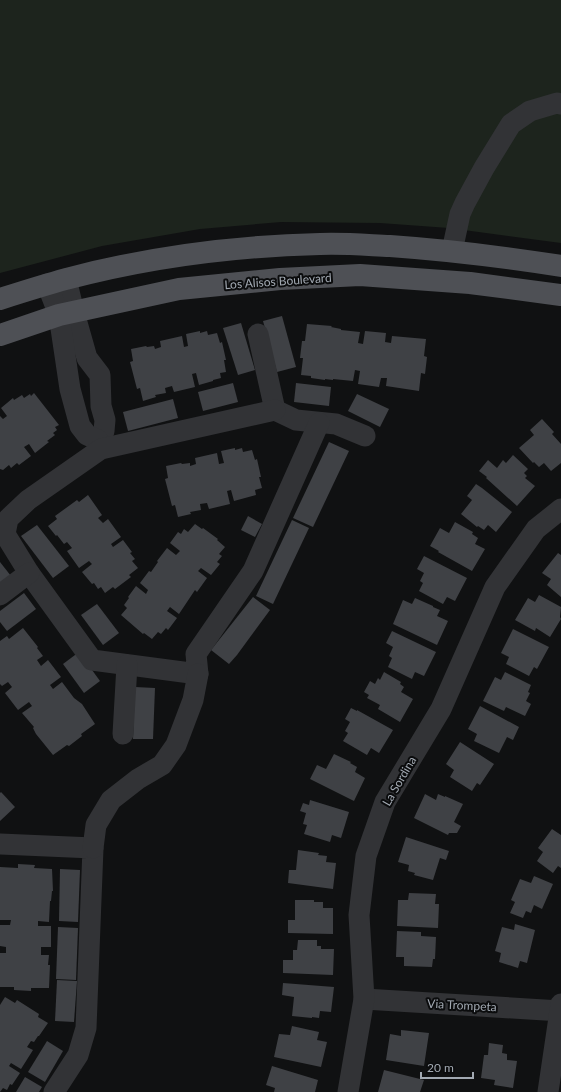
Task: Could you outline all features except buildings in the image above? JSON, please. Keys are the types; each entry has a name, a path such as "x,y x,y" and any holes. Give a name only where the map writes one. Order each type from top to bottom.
{"main road":[{"path":"0,299 57,282 139,262 214,252 276,246 322,244 367,245 452,251 561,266"},
{"name":"Los Alisos Boulevard","path":"0,335 66,313 179,289 280,279 360,275 470,283 561,295"}],"street":[{"path":"452,251 460,214 465,203 511,124 530,111 557,103 561,104"},
{"path":"57,282 66,313 87,358 100,375 101,406 105,420 104,431 99,444"},
{"path":"66,313 70,389 80,426 87,435 99,444"},
{"path":"258,334 275,410"},
{"path":"74,404 101,395"},
{"path":"198,674 92,660 2,533 8,519 28,500 99,444 275,410 296,420 336,424 365,436"},
{"path":"54,1092 78,1055 86,1028 93,848 96,825 111,800 138,779 162,765 176,745 193,700 198,674 196,654 253,571 319,423"},
{"name":"La Sordina","path":"348,1092 364,999 359,915 366,856 385,802 441,709 495,587 536,529 561,509"},
{"path":"0,595 29,573"},
{"path":"123,734 127,665"},
{"path":"0,844 93,848"},
{"name":"Via Trompeta","path":"364,999 561,1009"},
{"path":"548,1092 561,1009"}],"shaded area":[{"path":"0,0 561,0 561,243 449,228 380,223 281,222 200,229 102,246 0,273"}]}
